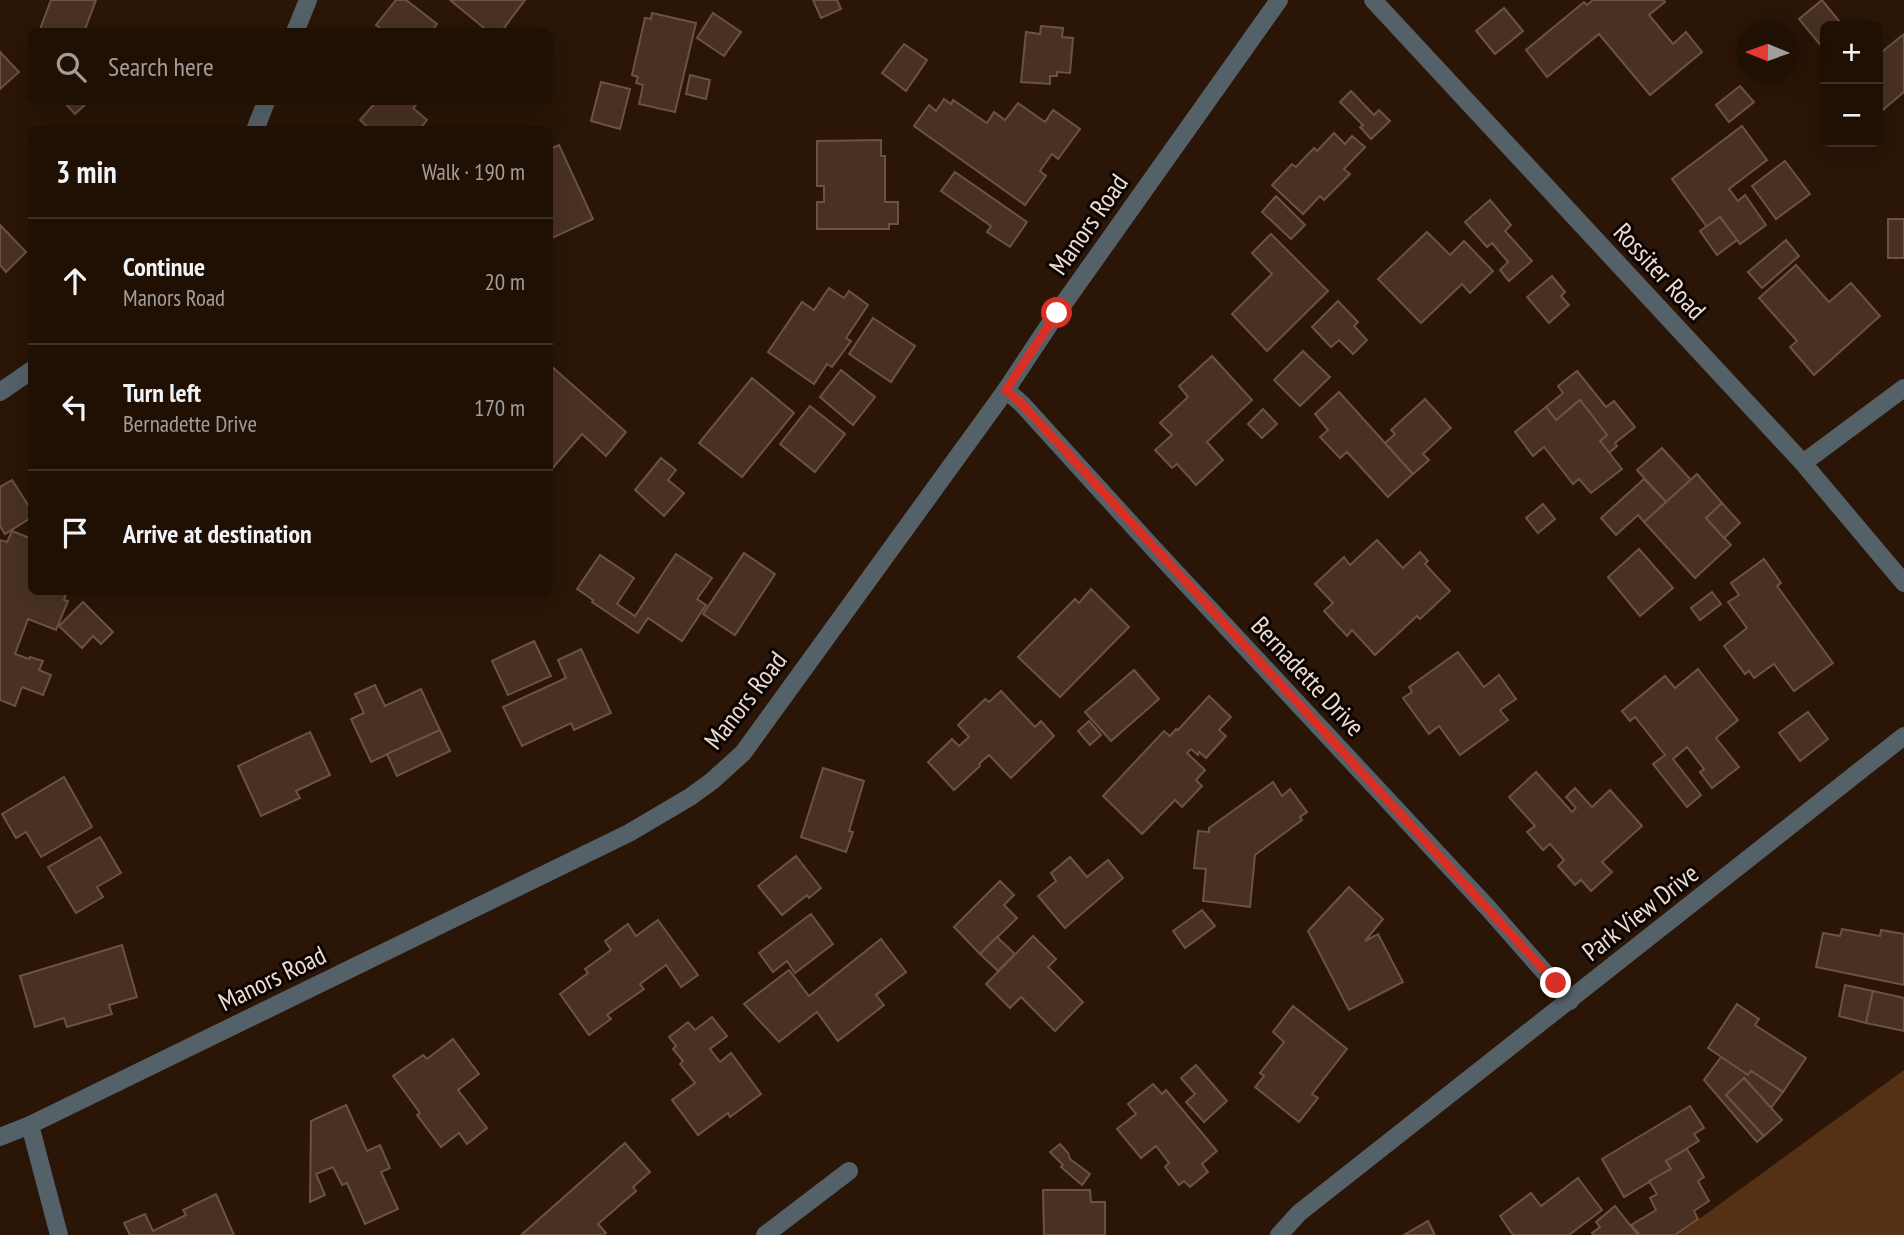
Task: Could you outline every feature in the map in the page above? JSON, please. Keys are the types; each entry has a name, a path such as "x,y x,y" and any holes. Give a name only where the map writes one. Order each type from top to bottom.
{"street":[{"path":"297,28 308,0"},
{"name":"Manors Road","path":"0,1137 30,1125 629,833 712,781 743,752 1006,390 1057,313 1279,0"},
{"name":"Rossiter Road","path":"1373,0 1803,463 1904,583"},
{"path":"257,126 265,105"},
{"path":"0,392 28,373"},
{"path":"1803,463 1904,388"},
{"name":"Bernadette Drive","path":"1006,390 1022,404 1488,908 1570,1001"},
{"name":"Park View Drive","path":"1279,1235 1299,1213 1904,736"},
{"path":"30,1125 59,1235"},
{"path":"765,1235 849,1171"}],"shaded area":[{"path":"1904,1070 1904,1235 1677,1235"}],"building":[{"path":"51,0 96,0 86,28 40,28"},
{"path":"396,0 406,0 437,24 434,28 380,28 376,25"},
{"path":"450,0 525,0 504,28 484,28"},
{"path":"813,0 837,0 841,9 821,18"},
{"path":"1593,0 1664,0 1665,2 1649,15 1673,44 1686,32 1702,52 1650,95 1599,34 1547,77 1526,50 1584,2 1587,5"},
{"path":"1822,0 1839,21 1820,21 1820,45 1799,19"},
{"path":"1504,8 1523,31 1495,54 1476,31"},
{"path":"652,13 696,23 675,112 639,104 643,85 636,83 638,77 632,75 645,18 651,19"},
{"path":"713,13 741,32 724,56 697,38"},
{"path":"1041,26 1063,28 1062,37 1073,38 1070,73 1057,72 1057,76 1050,76 1050,84 1021,82 1026,32 1040,34"},
{"path":"1904,34 1904,92 1883,110 1883,84 1883,51"},
{"path":"904,44 927,60 906,91 882,73"},
{"path":"0,52 19,72 0,89"},
{"path":"690,75 710,80 706,99 686,94"},
{"path":"601,82 630,89 620,129 591,121"},
{"path":"1740,86 1754,102 1729,122 1716,105"},
{"path":"1351,91 1374,115 1379,110 1390,121 1371,139 1360,127 1363,125 1340,102"},
{"path":"944,99 951,104 953,100 987,123 994,112 1005,120 1018,103 1045,122 1053,110 1080,129 1058,159 1052,154 1040,171 1046,176 1025,205 914,126 929,105 936,111"},
{"path":"67,105 85,105 75,114"},
{"path":"373,105 416,105 413,108 427,120 422,126 367,126 360,120"},
{"path":"1742,126 1767,160 1729,189 1738,201 1745,195 1766,225 1740,244 1720,217 1707,227 1672,179"},
{"path":"1334,133 1345,144 1352,136 1365,147 1344,169 1350,174 1324,200 1320,196 1303,214 1272,185 1292,164 1296,167 1314,148 1317,151"},
{"path":"881,140 881,156 885,156 885,202 898,202 898,224 889,224 889,229 817,229 817,202 824,202 824,186 817,186 817,141"},
{"path":"559,145 593,219 553,238 553,148"},
{"path":"1785,161 1810,194 1776,219 1752,186"},
{"path":"955,172 1027,222 1010,247 987,232 991,226 941,191"},
{"path":"1276,196 1305,225 1291,239 1262,212"},
{"path":"1490,200 1511,225 1505,231 1532,261 1509,281 1500,270 1508,262 1492,243 1487,247 1465,222"},
{"path":"1720,217 1737,240 1717,255 1700,231"},
{"path":"1888,219 1904,219 1904,258 1888,258"},
{"path":"0,225 26,252 6,272 0,265"},
{"path":"1427,232 1450,255 1464,241 1493,271 1470,293 1462,284 1421,323 1378,279"},
{"path":"1271,234 1328,291 1267,351 1232,314 1272,274 1252,253"},
{"path":"1786,240 1799,256 1762,288 1748,272"},
{"path":"1796,265 1829,302 1851,283 1880,316 1814,375 1790,347 1797,341 1759,298"},
{"path":"1552,276 1565,292 1561,296 1569,305 1549,323 1527,297"},
{"path":"829,288 844,298 849,291 868,305 846,338 851,341 832,367 827,364 814,384 768,352 802,302 814,310"},
{"path":"1338,301 1358,322 1354,326 1367,340 1353,354 1339,340 1331,347 1312,327"},
{"path":"873,318 915,346 891,382 849,354"},
{"path":"1303,351 1330,377 1300,406 1274,380"},
{"path":"1212,356 1252,400 1207,442 1223,460 1196,485 1177,464 1172,468 1155,450 1172,435 1160,423 1188,397 1179,386"},
{"path":"553,368 626,432 606,456 582,434 553,468"},
{"path":"841,370 875,397 853,425 820,397"},
{"path":"1577,371 1606,407 1614,401 1635,427 1615,443 1617,446 1609,453 1600,441 1607,435 1580,400 1556,420 1546,407 1563,393 1558,386"},
{"path":"752,378 794,413 742,477 699,443"},
{"path":"1339,392 1413,474 1388,497 1347,452 1340,458 1320,437 1328,430 1315,414"},
{"path":"1425,399 1451,428 1423,454 1429,460 1413,474 1385,443 1395,434 1391,430"},
{"path":"1580,400 1607,435 1600,441 1622,469 1591,493 1579,479 1573,484 1544,447 1533,456 1515,432 1546,407 1556,420"},
{"path":"810,406 845,434 815,472 780,444"},
{"path":"1263,409 1277,424 1262,438 1248,424"},
{"path":"1662,448 1691,480 1666,502 1637,470"},
{"path":"661,458 676,470 668,480 684,493 664,516 635,490"},
{"path":"1697,474 1722,503 1706,518 1731,545 1695,578 1644,522"},
{"path":"1644,479 1666,502 1644,522 1638,515 1616,535 1601,518"},
{"path":"12,480 28,505 28,520 5,534 0,526 0,487"},
{"path":"1722,503 1740,523 1724,538 1706,518"},
{"path":"1543,504 1555,519 1538,533 1526,518"},
{"path":"12,531 28,537 28,595 66,595 64,600 68,601 56,630 28,619 15,654 43,661 39,670 51,675 43,695 22,687 15,706 0,700 0,540 7,542"},
{"path":"1377,540 1403,568 1420,552 1428,561 1425,564 1450,591 1420,619 1417,616 1375,655 1352,630 1347,636 1324,611 1333,603 1315,584 1344,557 1350,565"},
{"path":"1639,549 1673,588 1640,616 1608,577"},
{"path":"744,553 775,574 735,635 703,614"},
{"path":"676,554 712,578 697,599 706,605 682,641 648,618 638,633 577,589 600,555 634,578 617,604 635,616"},
{"path":"1764,559 1781,583 1777,586 1833,663 1794,691 1774,664 1754,678 1749,671 1745,674 1724,646 1747,628 1728,602 1739,595 1731,583"},
{"path":"1091,589 1129,627 1060,697 1018,657 1075,599 1079,603"},
{"path":"1712,592 1721,604 1700,620 1691,608"},
{"path":"83,602 113,632 101,644 93,636 82,648 59,626"},
{"path":"534,641 551,676 508,695 492,661"},
{"path":"581,649 611,713 574,730 571,723 522,746 503,707 566,678 558,660"},
{"path":"1458,652 1484,687 1499,675 1516,699 1500,710 1508,720 1460,755 1439,726 1429,734 1403,698 1412,692 1409,687"},
{"path":"1698,669 1738,720 1716,738 1739,767 1712,788 1700,772 1704,769 1687,747 1673,759 1701,795 1687,807 1653,764 1665,755 1635,717 1630,721 1622,711 1665,676 1675,688"},
{"path":"1134,670 1159,699 1111,741 1085,712"},
{"path":"375,685 385,706 421,689 440,730 371,762 351,719 364,713 355,694"},
{"path":"1001,691 1035,727 1041,721 1054,736 1011,778 989,755 954,790 928,762 952,739 959,746 969,737 958,725 985,699 989,702"},
{"path":"1209,696 1231,717 1219,730 1226,736 1206,758 1191,749 1187,753 1205,770 1196,780 1202,786 1182,807 1175,800 1142,834 1103,796 1164,731 1170,736 1178,730"},
{"path":"1808,712 1828,739 1800,761 1779,733"},
{"path":"1089,721 1101,735 1090,745 1078,731"},
{"path":"440,730 450,751 397,776 387,754"},
{"path":"310,732 330,775 296,791 300,798 261,816 238,766"},
{"path":"823,768 864,781 849,831 853,832 846,852 801,837"},
{"path":"1536,772 1572,812 1576,808 1566,797 1575,788 1592,807 1610,790 1642,826 1602,862 1612,872 1591,891 1581,880 1575,885 1558,866 1564,860 1550,844 1543,850 1527,832 1535,826 1509,797"},
{"path":"64,777 92,827 41,857 26,832 16,838 2,814"},
{"path":"1273,782 1282,796 1290,789 1307,812 1300,817 1302,820 1255,855 1250,907 1203,901 1206,869 1194,868 1198,831 1209,832 1209,828"},
{"path":"100,837 121,873 97,887 103,897 76,913 48,867"},
{"path":"796,856 821,888 809,898 807,895 782,915 758,886"},
{"path":"1070,857 1087,877 1108,860 1123,878 1065,928 1038,896 1056,881 1051,873"},
{"path":"1000,881 1014,895 1004,905 1017,918 980,954 954,927"},
{"path":"1349,887 1383,919 1365,941 1378,934 1403,982 1349,1010 1308,931"},
{"path":"1202,910 1215,926 1185,948 1173,931"},
{"path":"811,914 833,944 795,973 787,961 773,972 759,953"},
{"path":"658,920 698,975 681,987 666,965 640,984 644,989 607,1015 611,1019 589,1035 560,994 588,973 585,969 611,950 605,941 628,924 636,936"},
{"path":"1842,929 1880,936 1881,930 1904,934 1904,985 1816,967 1823,933 1840,936"},
{"path":"1033,936 1056,959 1048,967 1083,1002 1055,1031 1021,997 1010,1008 986,984"},
{"path":"997,937 1015,954 998,971 980,954"},
{"path":"881,939 906,972 876,995 884,1005 838,1041 817,1012 779,1042 744,1004 789,970 809,996"},
{"path":"122,945 137,997 109,1005 112,1014 67,1027 64,1018 35,1027 20,976"},
{"path":"1845,985 1873,991 1866,1023 1839,1016"},
{"path":"1873,991 1904,998 1904,1031 1866,1023"},
{"path":"1737,1004 1759,1019 1755,1025 1806,1058 1783,1092 1751,1071 1748,1075 1708,1048"},
{"path":"1293,1006 1347,1049 1312,1094 1318,1098 1299,1122 1255,1087 1264,1076 1260,1073 1284,1042 1273,1032"},
{"path":"712,1017 727,1036 710,1049 720,1062 731,1053 761,1094 730,1117 728,1113 698,1135 672,1100 695,1083 680,1064 683,1061 673,1049 676,1046 669,1037 688,1022 695,1030"},
{"path":"453,1039 479,1074 458,1090 487,1128 467,1144 459,1133 441,1147 393,1076 423,1055 427,1059"},
{"path":"1721,1057 1748,1075 1751,1071 1783,1092 1771,1108 1744,1078 1726,1095 1764,1136 1757,1142 1704,1080"},
{"path":"1196,1065 1227,1101 1204,1122 1186,1102 1195,1094 1181,1078"},
{"path":"1744,1078 1782,1120 1764,1136 1726,1095"},
{"path":"1153,1084 1162,1094 1166,1090 1217,1151 1202,1164 1208,1172 1190,1187 1184,1181 1179,1185 1165,1167 1169,1163 1156,1146 1141,1158 1117,1129 1136,1114 1128,1104"},
{"path":"346,1105 367,1151 380,1145 390,1168 381,1172 398,1209 365,1224 347,1183 342,1185 333,1167 316,1174 325,1195 310,1202 311,1121"},
{"path":"1690,1106 1704,1128 1694,1134 1699,1141 1666,1161 1671,1169 1624,1197 1602,1159"},
{"path":"625,1143 650,1172 633,1187 636,1191 598,1224 606,1233 521,1235"},
{"path":"1060,1144 1070,1159 1090,1174 1082,1185 1061,1167 1063,1165 1050,1152"},
{"path":"1687,1149 1704,1177 1698,1181 1709,1201 1694,1211 1698,1219 1675,1235 1640,1235 1631,1225 1656,1210 1650,1198 1657,1194 1649,1181 1671,1169 1666,1161"},
{"path":"1578,1178 1602,1210 1569,1235 1513,1235 1500,1216 1531,1193 1541,1206"},
{"path":"1043,1190 1090,1190 1091,1202 1105,1202 1105,1235 1044,1235"},
{"path":"216,1194 234,1235 130,1235 124,1223 145,1214 153,1231 186,1215 183,1210"},
{"path":"1615,1206 1638,1235 1593,1235 1600,1227 1596,1222"},
{"path":"1428,1221 1435,1235 1404,1235"}],"route":[{"path":"1057,313 1006,390 1022,404 1556,983"}]}
